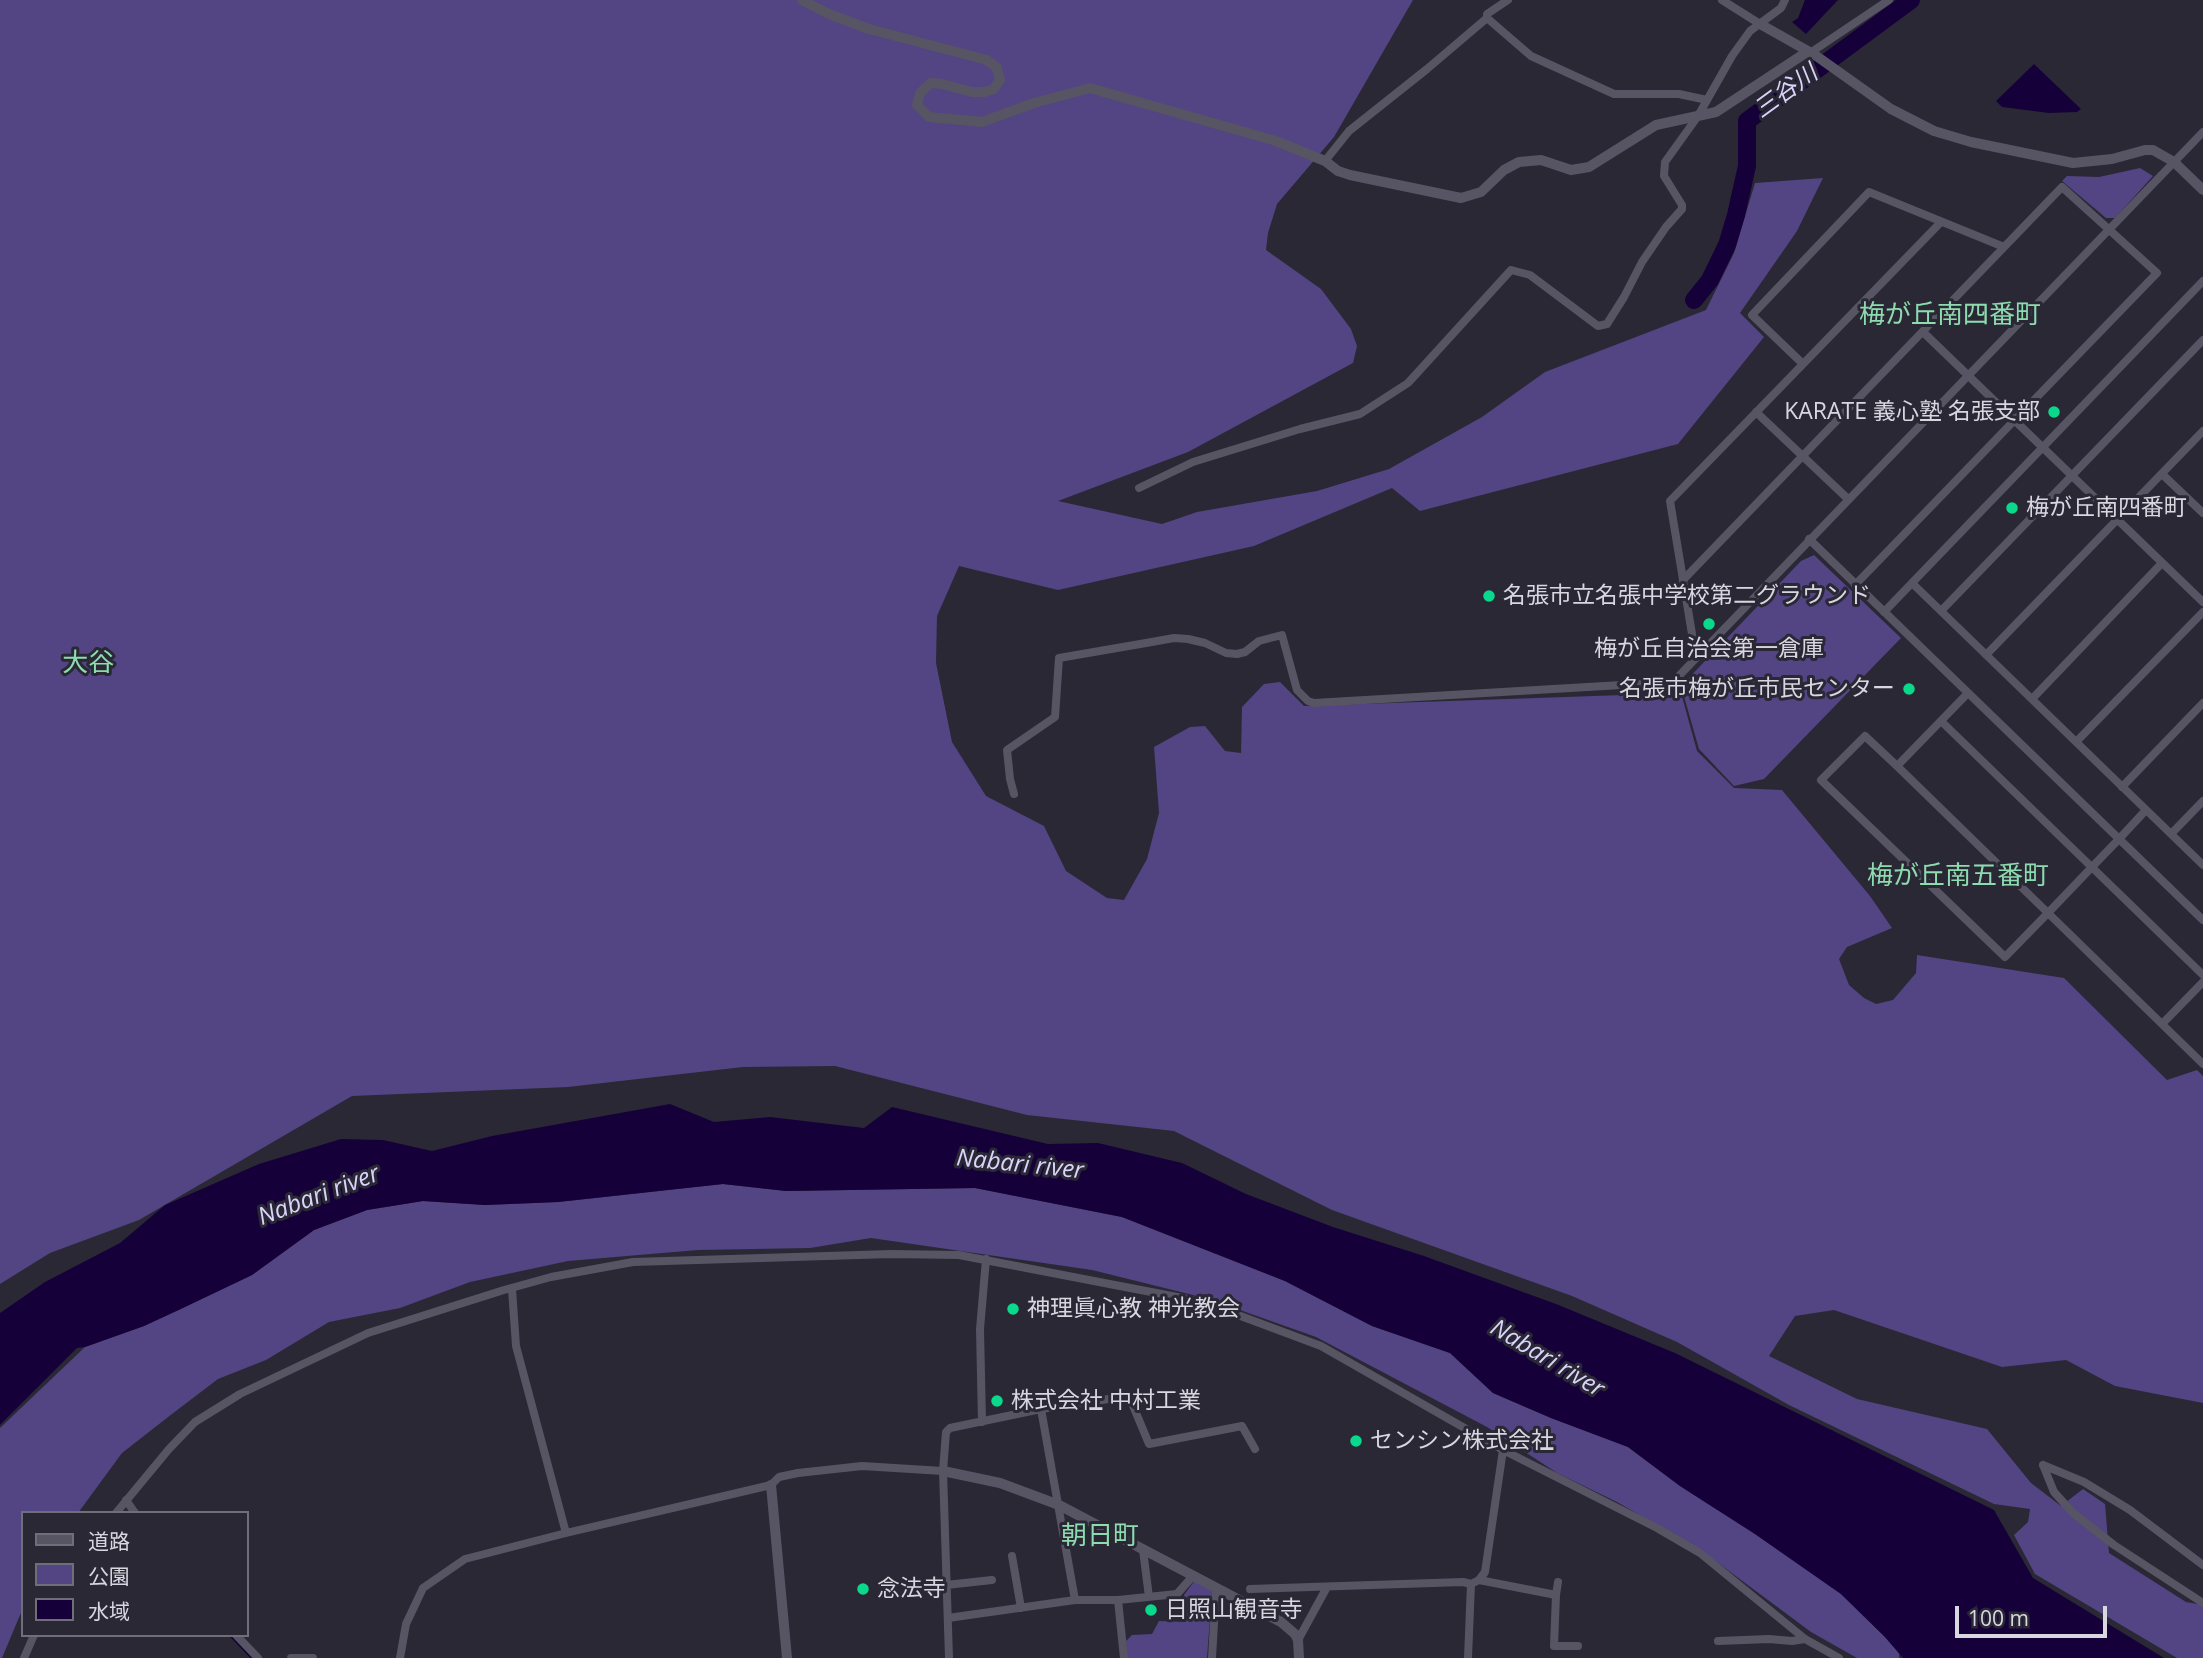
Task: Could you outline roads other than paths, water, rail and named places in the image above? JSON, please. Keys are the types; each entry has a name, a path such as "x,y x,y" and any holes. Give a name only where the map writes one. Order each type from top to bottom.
{"street":[{"path":"802,0 829,14 869,29 987,60 997,68 1000,79 994,89 984,92 931,83 920,93 917,105 929,117 982,122 1034,103 1090,89 1276,141 1325,161 1350,176 1461,198 1481,192 1504,170 1519,162 1541,160 1565,170 1581,170 1656,125 1716,112 1811,53 1886,1"},
{"path":"1325,161 1349,131 1507,0"},
{"path":"1722,0 1811,53 1912,120 1971,142 2073,163 2112,159 2145,150 2160,153 2174,162 2203,190"},
{"path":"1139,488 1193,462 1300,429 1360,414 1408,383 1511,270 1530,275 1598,326 1607,324 1642,262 1682,209 1664,176 1665,162 1698,116 1750,31 1782,8 1785,0"},
{"path":"1487,19 1531,56 1614,94 1679,94 1707,100"},
{"path":"1014,794 1007,750 1055,717 1059,658 1174,638 1198,641 1226,653 1237,654 1245,652 1258,640 1282,635 1297,690 1314,703 1673,682 2203,132"},
{"path":"1683,580 2062,187 2157,273 1855,584"},
{"path":"1803,364 1752,315 1869,192 2004,247"},
{"path":"1696,658 1670,501 1941,222"},
{"path":"1884,612 2203,281"},
{"path":"1923,332 2203,602"},
{"path":"1941,611 2203,340"},
{"path":"1756,412 1848,499"},
{"path":"1986,655 2203,431"},
{"path":"2162,474 2203,513"},
{"path":"1809,539 2203,920"},
{"path":"2032,699 2162,563"},
{"path":"1912,583 2203,865"},
{"path":"2076,742 2203,612"},
{"path":"1897,766 1968,694"},
{"path":"2122,787 2203,703"},
{"path":"1941,722 2203,975"},
{"path":"2146,810 2119,839 2091,867 2048,913 2005,957 1821,780 1865,736 1897,766 2048,913 2162,1024 2203,1064"},
{"path":"2171,834 2203,801"},
{"path":"2162,1024 2203,982"},
{"path":"118,1511 195,1422 240,1394 368,1333 551,1278 632,1262 930,1253 986,1259 1167,1293 1217,1307 1301,1338 1348,1360 1503,1450 1635,1516 1700,1553 1805,1639 1839,1658"},
{"path":"982,1422 980,1329 986,1259"},
{"path":"512,1289 516,1346 566,1533"},
{"path":"949,1658 943,1471 946,1432 950,1428 1041,1409 1129,1396 1149,1444 1242,1426 1255,1449"},
{"path":"1041,1409 1075,1600"},
{"path":"1468,1658 1475,1582 1485,1572 1503,1450"},
{"path":"2203,1566 2130,1510 2084,1482 2043,1465 2054,1492 2073,1513 2124,1552 2203,1603"},
{"path":"400,1658 406,1624 423,1588 465,1559 771,1485 779,1477 827,1469 892,1467 943,1471 1000,1483 1059,1505 1281,1622 1290,1628 1298,1640 1299,1658"},
{"path":"771,1485 787,1658"},
{"path":"126,1500 134,1511"},
{"path":"1143,1550 1149,1597"},
{"path":"1012,1556 1021,1608"},
{"path":"948,1618 1075,1600 1118,1600 1177,1594 1192,1577"},
{"path":"946,1585 992,1580"},
{"path":"1250,1589 1475,1582 1556,1595"},
{"path":"1558,1582 1555,1646 1578,1646"},
{"path":"1298,1640 1327,1587"},
{"path":"1212,1658 1216,1589"},
{"path":"1118,1600 1124,1658"},
{"path":"24,1658 33,1637"},
{"path":"238,1637 258,1658"},
{"path":"1718,1641 1805,1639"},
{"path":"291,1658 313,1658"}],"water":[{"path":"1805,0 1838,0 1806,34 1792,22 1798,18"},
{"path":"2034,64 2081,109 2077,112 2049,113 2002,107 1996,101"},
{"name":"Nabari river","path":"670,1104 714,1122 770,1117 864,1128 892,1107 1048,1144 1098,1143 1182,1163 1246,1194 1556,1304 1675,1353 1994,1510 2033,1578 2164,1658 1903,1658 1841,1594 1680,1486 1628,1447 1493,1393 1450,1353 1372,1326 1285,1281 1122,1217 975,1188 786,1191 723,1184 558,1202 485,1205 423,1201 367,1210 314,1230 252,1275 183,1308 144,1326 77,1348 0,1425 0,1313 45,1282 120,1243 165,1205 259,1164 341,1139 383,1140 432,1151 492,1136"}],"waterway":[{"name":"三谷川","path":"1694,300 1710,280 1727,245 1736,215 1747,166 1747,121 1911,0"},
{"path":"232,1637 252,1658"}],"place":[{"name":"KARATE 義心塾 名張支部","path":"2054,412"},
{"name":"梅が丘南四番町","path":"2012,508"},
{"name":"名張市立名張中学校第二グラウンド","path":"1489,596"},
{"name":"梅が丘自治会第一倉庫","path":"1709,624"},
{"name":"名張市梅が丘市民センター","path":"1909,689"},
{"name":"神理眞心教 神光教会","path":"1013,1309"},
{"name":"株式会社 中村工業","path":"997,1401"},
{"name":"センシン株式会社","path":"1356,1441"},
{"name":"念法寺","path":"863,1589"},
{"name":"日照山観音寺","path":"1151,1610"}],"district":[{"name":"梅が丘南四番町","path":"1950,316"},
{"name":"大谷","path":"88,664"},
{"name":"梅が丘南五番町","path":"1958,877"},
{"name":"朝日町","path":"1100,1537"}]}
